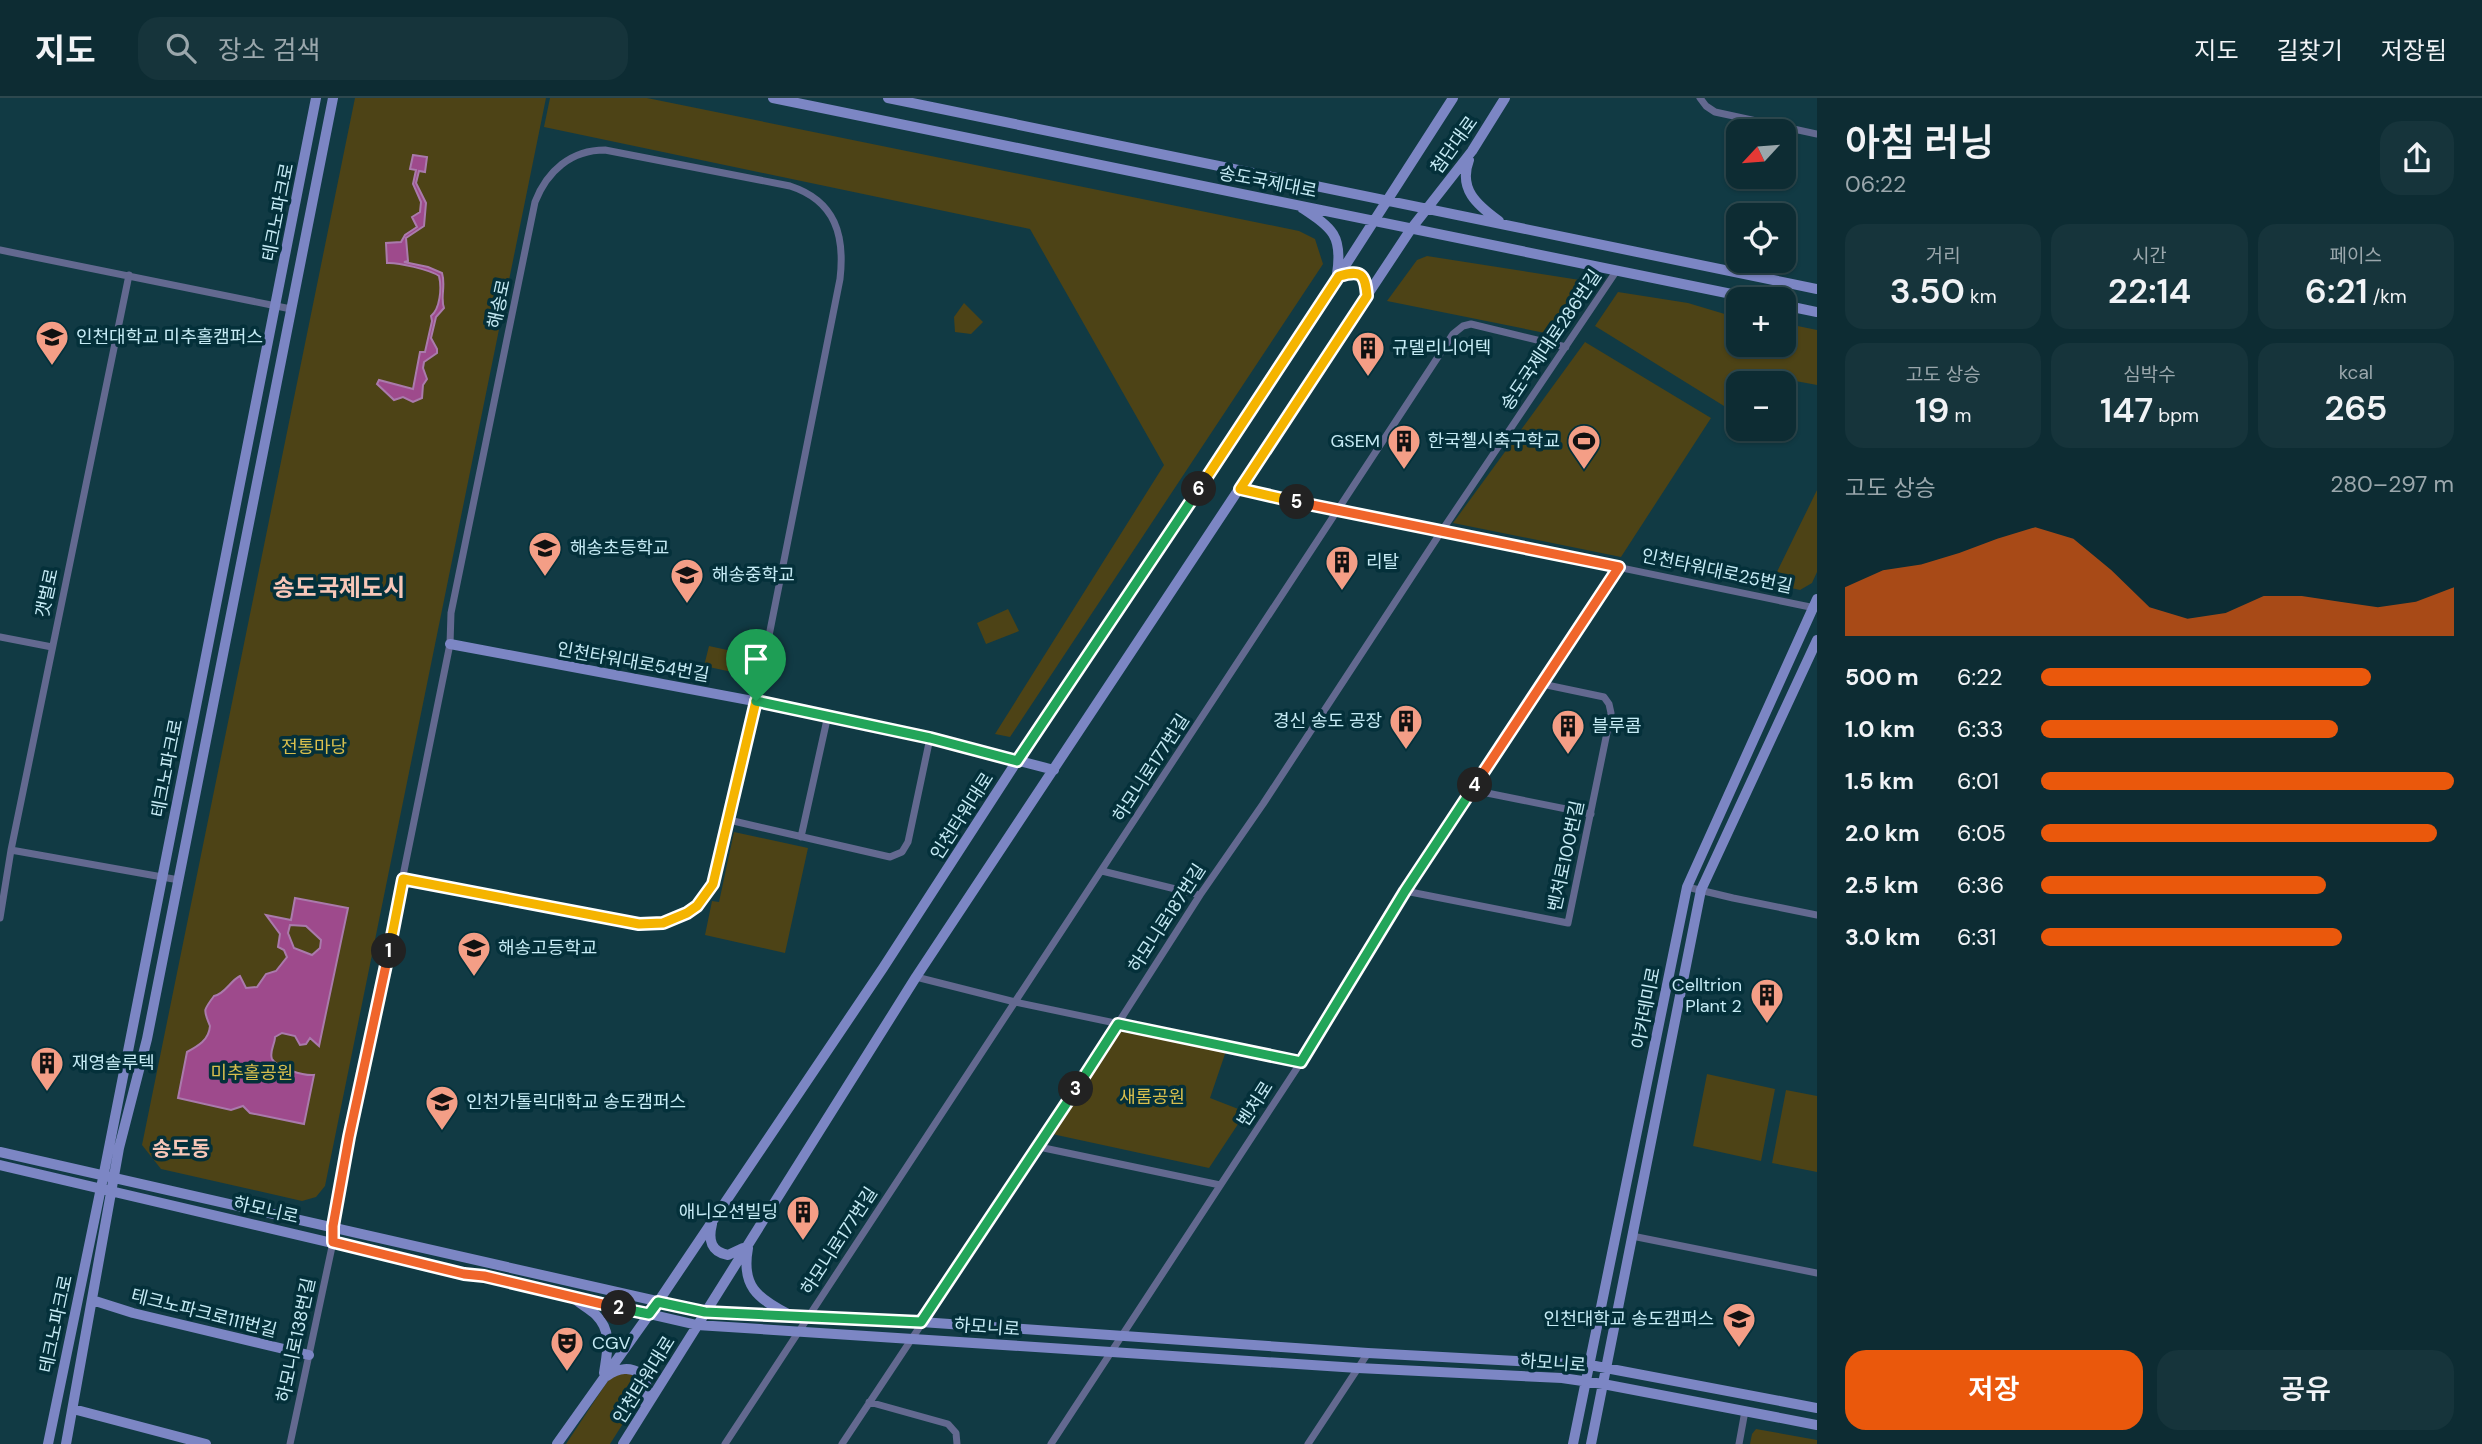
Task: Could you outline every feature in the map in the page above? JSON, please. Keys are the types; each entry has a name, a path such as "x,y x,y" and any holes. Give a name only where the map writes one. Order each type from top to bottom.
{"street":[{"name":"테크노파크로","path":"48,1444 316,98"},
{"name":"테크노파크로","path":"66,1444 119,1148 147,1039 333,98"},
{"name":"송도국제대로","path":"773,98 1726,293"},
{"name":"송도국제대로","path":"888,98 1817,289"},
{"name":"첨단대로","path":"1386,200 1453,98"},
{"name":"첨단대로","path":"1426,208 1472,150 1505,98"},
{"path":"1700,98 1715,112 1817,134"},
{"name":"해송로","path":"333,1226 450,644 452,613 535,202 549,175 566,161 595,150 617,152 799,189 825,208 840,235 843,252 841,279 756,701 718,870 705,897 687,913 663,923 639,924 403,879"},
{"path":"1472,150 1465,169 1469,193 1478,205 1502,224"},
{"name":"인천타워대로","path":"556,1444 658,1302 883,968 1376,220 1386,200"},
{"path":"1296,204 1335,234 1340,258 1338,278 1354,272 1361,274 1366,281 1367,296"},
{"name":"인천타워대로","path":"623,1444 916,976 1426,208"},
{"path":"0,250 291,309"},
{"name":"송도국제대로286번길","path":"1441,532 1617,270"},
{"name":"갯벌로","path":"0,918 52,647 130,275"},
{"path":"1796,308 1817,312"},
{"name":"하모니로177번길","path":"725,1444 1453,334 1463,326 1471,324 1566,347"},
{"name":"인천타워대로25번길","path":"1240,489 1441,532 1816,605"},
{"name":"하모니로187번길","path":"842,1444 1039,1147 1200,895 1264,804 1441,532"},
{"name":"벤처로","path":"1051,1444 1301,1062 1405,891 1619,567"},
{"name":"아카데미로","path":"1573,1444 1687,887 1816,605"},
{"path":"0,637 52,647"},
{"name":"아카데미로","path":"1591,1444 1702,890 1817,640"},
{"name":"인천타워대로54번길","path":"450,644 828,715 1055,770"},
{"name":"벤처로100번길","path":"1405,891 1568,923 1611,713 1604,697 1542,684"},
{"path":"801,837 828,715"},
{"path":"729,820 890,857 902,852 908,842 930,738"},
{"path":"1472,790 1591,814"},
{"path":"11,850 178,880"},
{"path":"1102,871 1200,895"},
{"path":"1687,887 1817,915"},
{"path":"916,976 1015,1002 1301,1062"},
{"path":"1039,1147 1220,1185"},
{"name":"하모니로","path":"0,1152 705,1312 921,1322 1368,1353 1590,1365 1817,1408"},
{"name":"하모니로","path":"0,1165 697,1325 1587,1381 1817,1425"},
{"path":"713,1221 710,1238 717,1251 728,1255 748,1244"},
{"name":"하모니로138번길","path":"290,1444 333,1242 333,1226"},
{"path":"1633,1236 1817,1273"},
{"path":"748,1244 745,1264 754,1292 764,1302 792,1316"},
{"path":"574,1298 583,1307 594,1312 606,1329 609,1342 601,1381"},
{"name":"테크노파크로111번길","path":"92,1300 133,1313 309,1355"},
{"path":"1308,1444 1368,1353"},
{"path":"601,1381 619,1369 627,1368 638,1372 647,1391 638,1420"},
{"path":"869,1402 948,1424 957,1433 957,1444"},
{"path":"73,1409 206,1444"},
{"path":"1739,1444 1745,1411"}],"green space":[{"name":"미추홀공원","path":"355,98 546,98 325,1186 316,1197 302,1201 161,1169 142,1145"},
{"path":"550,98 647,98 1299,231 1315,239 1323,264 1010,737 995,734 1164,465 1030,229 544,127"},
{"path":"1427,256 1586,281 1590,295 1560,336 1387,301 1417,260"},
{"path":"1618,292 1688,303 1726,314 1726,357 1796,357 1796,326 1817,330 1817,385 1796,381 1796,371 1726,371 1724,406 1595,326"},
{"path":"964,303 983,322 971,334 955,332 954,317"},
{"name":"한국첼시축구학교","path":"1585,342 1711,418 1621,557 1453,523"},
{"path":"1817,490 1817,572 1812,583 1800,590 1778,585 1775,576"},
{"path":"1008,609 1019,631 986,644 977,623"},
{"path":"709,646 741,653 737,673 704,666"},
{"path":"734,832 808,848 785,953 705,935 712,901 719,902"},
{"name":"새롬공원","path":"1117,1031 1226,1051 1210,1098 1246,1112 1209,1168 1052,1134"},
{"path":"1707,1074 1775,1089 1761,1161 1693,1146"},
{"path":"1786,1090 1817,1096 1817,1172 1772,1163"},
{"path":"622,1372 637,1378 643,1392 610,1444 566,1444 609,1379"},
{"path":"1756,1429 1817,1440 1817,1444 1750,1444"}],"shaded area":[{"path":"413,155 427,157 425,172 419,171 416,183 426,203 424,226 406,238 408,261 404,262 442,273 444,308 436,317 431,338 437,353 424,362 427,379 423,385 422,398 413,402 403,397 394,400 377,384 379,380 413,389 420,352 425,352 431,316 440,298 439,276 414,267 387,263 386,243 401,242 405,235 417,227 412,217 420,212 421,202 413,184 416,170 410,169"},
{"path":"295,898 348,908 319,1046 310,1038 306,1044 300,1045 295,1036 282,1033 275,1037 272,1051 272,1059 279,1065 298,1073 314,1075 304,1124 250,1113 243,1106 231,1110 178,1098 187,1052 208,1035 210,1026 205,1011 207,1005 214,996 240,976 246,988 257,987 266,974 276,971 287,957 284,950 278,947 280,934 266,915 291,920","holes":["290,925 306,926 321,940 320,948 312,955 294,948 288,933"]}],"place":[{"name":"인천대학교 미추홀캠퍼스","path":"52,367"},
{"name":"규델리니어텍","path":"1368,378"},
{"name":"GSEM","path":"1404,471"},
{"name":"한국첼시축구학교","path":"1584,471"},
{"name":"해송초등학교","path":"545,578"},
{"name":"리탈","path":"1342,592"},
{"name":"해송중학교","path":"687,605"},
{"name":"경신 송도 공장","path":"1406,751"},
{"name":"블루콤","path":"1568,756"},
{"name":"해송고등학교","path":"474,978"},
{"name":"Celltrion Plant 2","path":"1767,1025"},
{"name":"재영솔루텍","path":"47,1093"},
{"name":"인천가톨릭대학교 송도캠퍼스","path":"442,1132"},
{"name":"애니오션빌딩","path":"803,1242"},
{"name":"인천대학교 송도캠퍼스","path":"1739,1349"},
{"name":"CGV","path":"567,1373"}],"district":[{"name":"송도국제도시","path":"339,588"},
{"name":"송도동","path":"181,1149"}],"route":[{"path":"1354,272 1361,274 1366,281 1367,296 1240,489 1619,567 1405,891 1301,1062 1118,1024 921,1322 705,1312 658,1302 649,1314 333,1242 333,1226 349,1137 403,879 639,924 663,923 676,919 697,906 713,884 756,701 930,738 1017,761 1339,276 1354,272"}],"park label":[{"name":"전통마당","path":"314,747"}]}
